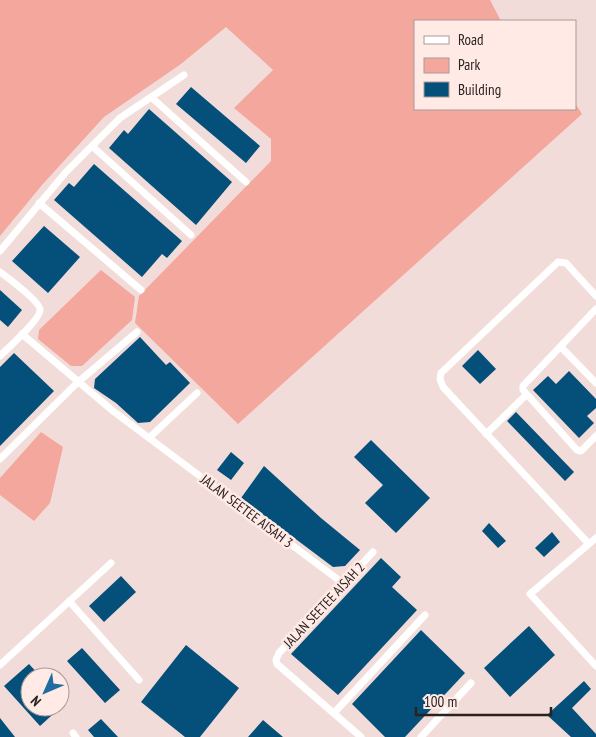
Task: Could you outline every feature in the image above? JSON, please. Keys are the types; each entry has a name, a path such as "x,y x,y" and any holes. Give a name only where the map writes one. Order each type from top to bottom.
{"street":[{"path":"0,251 39,203 120,118 184,75"},
{"path":"151,97 246,182"},
{"path":"92,146 191,235"},
{"path":"39,203 141,290"},
{"path":"589,544 443,387 440,379 441,373 558,262 566,263 596,296"},
{"path":"0,272 40,307 40,312 34,322 0,356"},
{"path":"596,309 523,386 526,395 577,450 581,451 596,436"},
{"path":"0,459 77,383 137,332"},
{"name":"JALAN SEETEE AISAH 3","path":"22,334 77,383 344,584"},
{"path":"560,347 596,383"},
{"path":"150,438 198,392"},
{"path":"486,434 526,395"},
{"path":"596,538 530,594 596,666"},
{"name":"JALAN SEETEE AISAH 2","path":"334,713 278,664 276,660 279,653 373,552"},
{"path":"0,664 111,563"},
{"path":"69,601 139,680"},
{"path":"361,737 334,713 426,616"},
{"path":"421,737 471,683"}],"green space":[{"path":"0,0 490,0 500,20 414,20 414,110 576,110 576,105 582,114 238,424 135,323 139,296 271,161 271,139 234,108 273,70 226,27 181,64 104,117 42,185 0,236"},
{"path":"101,270 135,297 132,320 82,366 71,366 38,339 39,330"},
{"path":"41,432 63,447 50,503 34,521 0,495 0,478"}],"building":[{"path":"191,87 260,146 246,163 176,104"},
{"path":"149,109 232,182 196,225 109,148 124,130 128,134"},
{"path":"94,164 182,241 167,258 162,254 142,277 54,200 69,183 74,187"},
{"path":"44,226 80,257 48,293 12,261"},
{"path":"0,290 22,310 8,327 0,320"},
{"path":"140,337 166,365 170,362 190,383 150,422 138,423 116,403 94,388 95,379"},
{"path":"478,350 496,369 480,384 462,366"},
{"path":"14,353 54,391 0,446 0,367"},
{"path":"569,371 596,399 596,408 587,416 594,423 579,438 533,390 548,376 556,384"},
{"path":"516,412 574,472 565,481 507,421"},
{"path":"371,440 430,498 396,533 365,503 383,485 354,457"},
{"path":"231,452 244,463 231,480 217,470"},
{"path":"264,466 321,518 360,550 345,566 333,567 241,498"},
{"path":"489,523 506,541 498,548 482,531"},
{"path":"552,532 560,542 544,557 535,548"},
{"path":"381,558 401,577 392,587 417,610 338,695 291,654"},
{"path":"121,576 136,592 104,622 89,606"},
{"path":"529,626 555,655 510,697 484,668"},
{"path":"421,630 465,673 405,737 385,737 352,704"},
{"path":"186,645 239,688 200,737 185,737 141,702"},
{"path":"82,648 120,690 105,703 67,661"},
{"path":"20,672 20,704 4,686"},
{"path":"584,681 591,689 572,708 596,734 596,737 571,737 547,715"},
{"path":"32,717 50,717 40,726"},
{"path":"0,718 15,737 0,737"},
{"path":"101,719 118,737 94,737 88,730"},
{"path":"263,720 283,737 248,737"}]}
